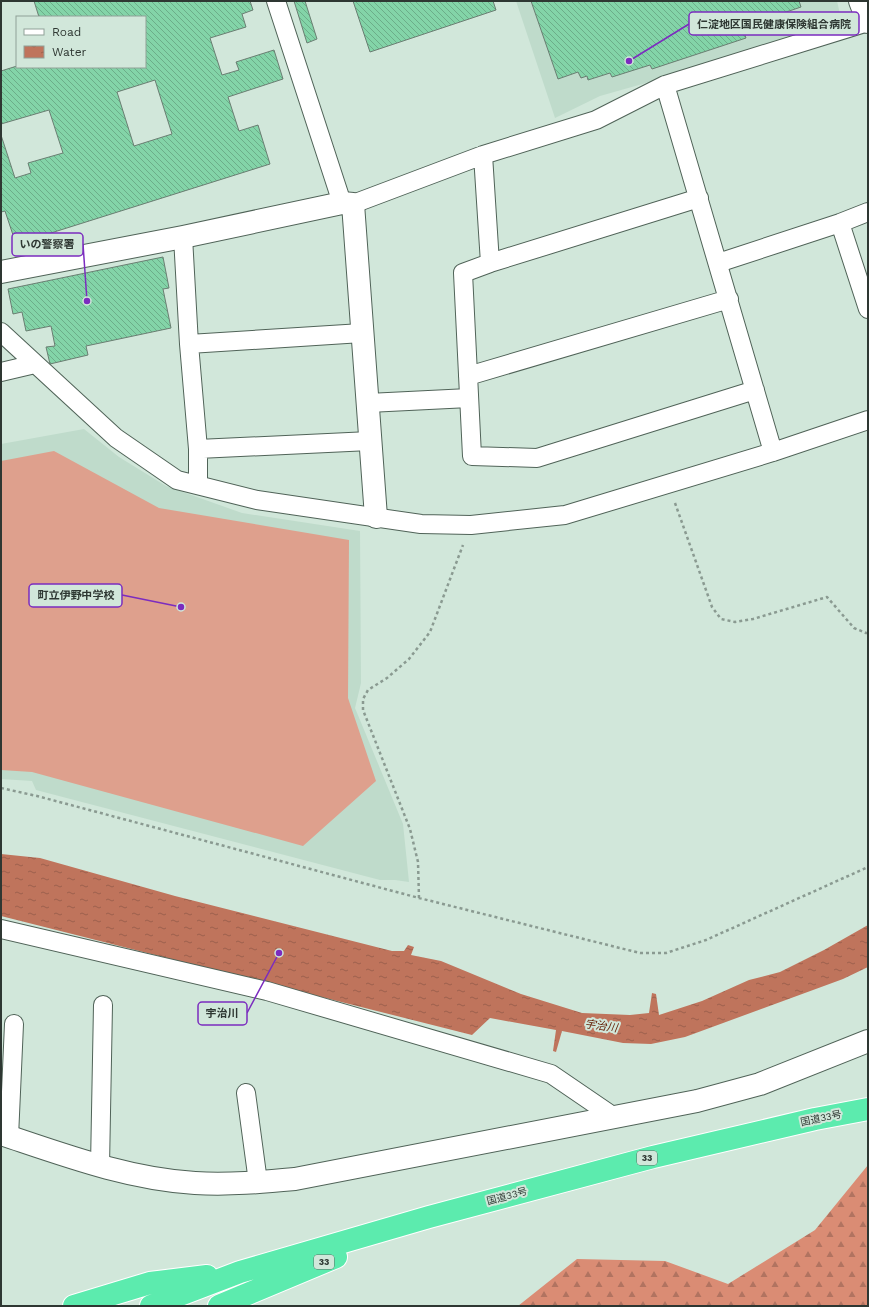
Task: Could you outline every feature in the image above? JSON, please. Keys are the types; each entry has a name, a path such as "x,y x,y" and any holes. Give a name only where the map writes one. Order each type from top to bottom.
{"highway":[{"name":"国道33号","path":"151,1306 240,1272 429,1218 653,1157 815,1119 868,1109"},
{"name":"33","path":"219,1306 429,1218"},
{"name":"33","path":"74,1306 150,1283 240,1272"}],"street":[{"path":"276,1 347,203 362,333 376,517"},
{"path":"1,272 183,238 347,203 483,155 596,120 665,85 868,22 860,1"},
{"path":"665,85 774,452"},
{"path":"483,155 490,263"},
{"path":"699,198 490,263 463,273 472,456 537,458 755,390"},
{"path":"718,263 840,223 868,212"},
{"path":"840,223 868,309"},
{"path":"183,238 189,344 198,449 198,485"},
{"path":"468,376 729,299"},
{"path":"1,332 116,438 177,480 257,500 421,524 471,525 565,515 774,452 868,420"},
{"path":"189,344 362,333"},
{"path":"1,372 35,364"},
{"path":"368,403 469,398"},
{"path":"198,449 370,441"},
{"path":"1,929 268,992 551,1074 614,1117"},
{"path":"100,1166 103,1005"},
{"path":"14,1024 5,1136 100,1166 153,1178 194,1183 230,1184 295,1180 697,1101 760,1084 868,1041"},
{"path":"246,1093 258,1182"}],"path":[{"path":"668,483 712,606 721,619 735,622 753,619 827,597 854,628 866,634 868,633"},
{"path":"419,898 418,862 410,829 363,710 363,699 368,690 387,678 409,659 430,632 471,525"},
{"path":"1,788 38,796 419,898 640,954 666,953 706,940 868,867"}],"shaded area":[{"path":"516,1 837,1 843,27 600,96 555,118"},
{"path":"84,429 119,457 166,486 242,513 360,531 361,683 355,708 403,824 409,882 380,880 36,790 32,781 1,779 1,444"},
{"path":"54,451 159,508 349,540 348,698 376,781 303,846 32,772 1,770 1,461"}],"green space":[{"path":"868,1165 868,1306 518,1306 577,1259 665,1261 728,1284 815,1230"}],"water":[{"name":"宇治川","path":"1,854 40,858 175,896 392,951 404,951 408,945 414,947 411,955 441,961 521,994 582,1013 630,1015 649,1013 652,993 656,994 659,1015 702,1001 749,980 780,972 824,950 868,925 868,967 843,979 685,1037 651,1044 623,1043 562,1031 556,1052 553,1051 556,1030 490,1018 472,1035 1,916"}],"building":[{"path":"34,1 250,1 253,10 242,14 246,27 210,38 222,75 239,70 236,62 274,50 283,79 228,97 239,131 258,125 270,164 16,244 5,211 1,212 1,135 15,178 31,173 28,163 63,153 49,110 1,124 1,71 16,66 16,68 146,68 146,16 39,16","holes":["155,80 172,134 134,146 117,92"]},
{"path":"294,1 305,1 317,39 307,43"},
{"path":"353,1 493,1 496,10 370,52"},
{"path":"531,1 799,1 801,7 742,27 746,38 652,69 650,65 612,77 610,73 588,80 587,76 581,78 578,72 558,79"},
{"path":"163,257 169,288 163,289 171,328 86,346 88,355 50,364 46,347 55,346 51,326 26,331 22,312 13,314 8,289"}],"place":[{"name":"仁淀地区国民健康保険組合病院","path":"629,61"},
{"name":"いの警察署","path":"87,301"},
{"name":"町立伊野中学校","path":"181,607"},
{"name":"宇治川","path":"279,953"}]}
